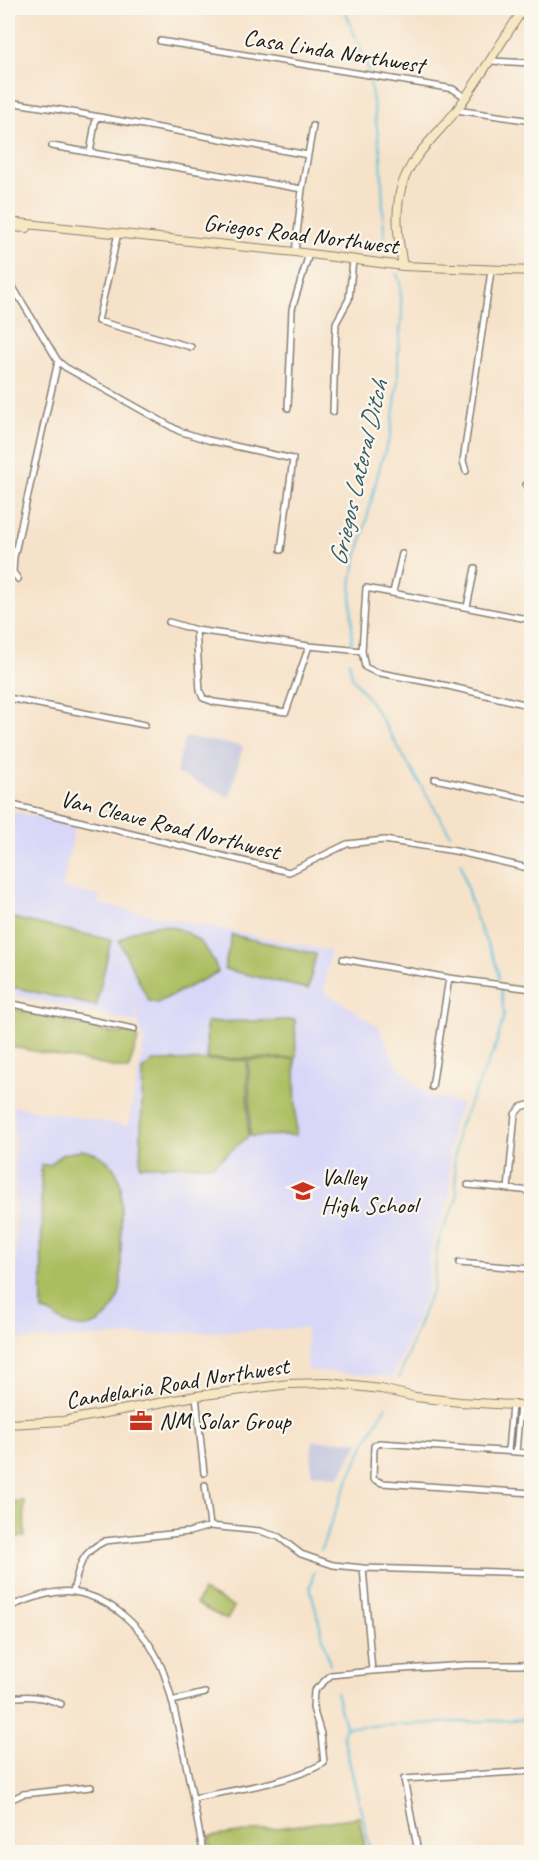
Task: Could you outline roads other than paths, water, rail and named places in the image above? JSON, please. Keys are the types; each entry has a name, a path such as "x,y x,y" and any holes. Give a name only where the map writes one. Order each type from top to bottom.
{"main road":[{"path":"403,266 396,225 402,183 412,163 456,110 524,8"},
{"name":"Griegos Road Northwest","path":"8,222 295,252 403,266 531,271"},
{"name":"Griegos Road Northwest","path":"8,227 58,230 67,228"},
{"name":"Candelaria Road Northwest","path":"8,1424 63,1421 262,1386 328,1383 381,1389 415,1397 531,1406"}],"street":[{"name":"Casa Linda Northwest","path":"160,41 453,89 465,97"},
{"path":"489,61 531,63"},
{"path":"8,102 308,155"},
{"path":"456,110 531,121"},
{"path":"90,153 96,117"},
{"path":"295,252 302,189 313,126"},
{"path":"52,146 302,189"},
{"path":"118,233 98,321 191,346"},
{"path":"288,408 292,309 309,254"},
{"path":"333,412 336,323 349,299 353,260"},
{"path":"466,471 464,461 491,271"},
{"path":"8,279 58,361 65,367 179,431 208,440 293,459 281,550"},
{"path":"18,579 13,572 14,557 58,361"},
{"path":"393,592 402,554"},
{"path":"467,607 475,568"},
{"path":"531,620 366,588 362,651 365,667 369,670 531,706"},
{"path":"169,622 196,630 362,651"},
{"path":"196,630 200,691 203,698 214,702 276,711 286,712 309,646"},
{"path":"8,698 145,725"},
{"path":"435,779 531,800"},
{"name":"Van Cleave Road Northwest","path":"8,804 289,872 347,844 384,840 455,851 531,868"},
{"path":"343,959 449,978 531,989"},
{"path":"432,1087 449,978"},
{"path":"8,1003 134,1029"},
{"path":"508,1189 515,1114 522,1107 531,1104"},
{"path":"468,1185 531,1191"},
{"path":"459,1263 531,1269"},
{"path":"196,1396 204,1473"},
{"path":"508,1451 516,1405"},
{"path":"516,1405 516,1452"},
{"path":"531,1452 379,1443 374,1446 372,1474 373,1479 382,1483 531,1493"},
{"path":"205,1485 210,1526"},
{"path":"73,1592 81,1561 92,1547 105,1542 189,1532 210,1526 260,1530 279,1537 302,1554 333,1564 363,1568 531,1573"},
{"path":"363,1568 372,1671"},
{"path":"8,1606 54,1593 73,1592 101,1601 117,1610 135,1625 156,1652 172,1701 194,1798 203,1852"},
{"path":"194,1798 308,1772 324,1763 321,1734 314,1708 314,1691 331,1675 466,1665 531,1665"},
{"path":"172,1701 205,1693"},
{"path":"8,1699 44,1697 61,1704"},
{"path":"418,1852 404,1779 531,1771"},
{"path":"8,1801 23,1794 91,1787"}],"waterway":[{"name":"Griegos Lateral Ditch","path":"344,8 369,72"},
{"name":"Griegos Lateral Ditch","path":"370,81 381,156 384,236 388,249"},
{"name":"Griegos Lateral Ditch","path":"351,645 352,578 381,462 390,437 398,382 402,314 400,283 397,274"},
{"name":"Griegos Lateral Ditch","path":"349,661 352,677 374,707 450,834"},
{"name":"Griegos Lateral Ditch","path":"461,863 467,890 482,933 495,960 499,978"},
{"name":"Griegos Lateral Ditch","path":"399,1378 434,1287 437,1248 442,1231 456,1202 454,1162 458,1129 495,1048 504,1016 501,989"},
{"name":"Griegos Lateral Ditch","path":"321,1550 350,1476 386,1406"},
{"name":"Griegos Lateral Ditch","path":"314,1572 310,1587 330,1665"},
{"name":"Griegos Lateral Ditch","path":"336,1692 346,1727 532,1719"},
{"path":"345,1726 343,1736 371,1852"}],"place":[{"name":"Valley High School","path":"303,1191"},
{"name":"NM Solar Group","path":"141,1421"}]}
